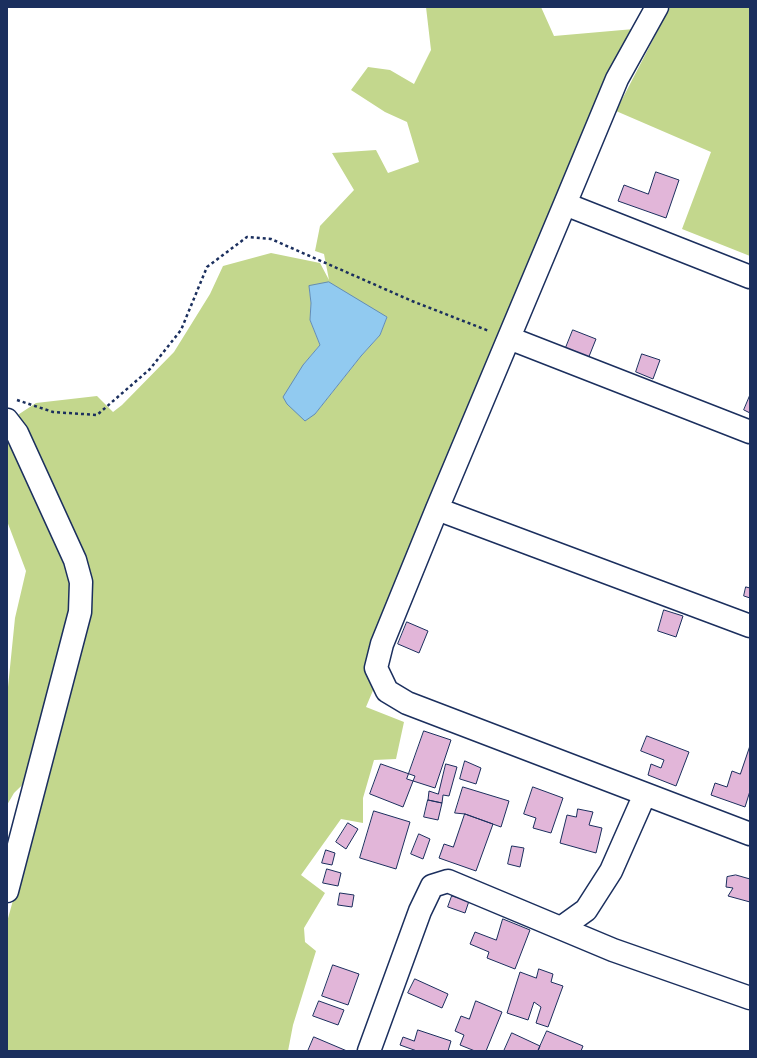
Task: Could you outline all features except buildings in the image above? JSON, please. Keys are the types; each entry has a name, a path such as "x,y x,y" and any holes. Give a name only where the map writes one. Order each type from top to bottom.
{"street":[{"path":"656,7 616,79 437,509 382,644 376,668 387,691 407,703 750,834"},
{"path":"565,204 750,277"},
{"path":"509,338 750,432"},
{"path":"7,420 17,433 75,560 80,582 80,612 7,891"},
{"path":"437,509 750,626"},
{"path":"561,928 586,910 611,870 645,794"},
{"path":"369,1051 420,911 432,886 448,881 613,950 750,998"}],"path":[{"path":"14,399 53,412 97,415 150,369 181,330 207,267 248,237 271,239 412,301 509,338"}],"green space":[{"path":"426,7 541,7 554,36 634,29 530,257 367,655 374,688 366,707 404,722 396,759 374,760 363,798 363,823 341,819 301,875 325,893 304,928 305,942 316,951 293,1025 288,1051 7,1051 7,922 53,755 14,793 7,805 7,689 15,618 26,571 7,521 7,422 36,403 97,396 113,412 122,405 174,352 210,294 223,266 271,253 320,263 329,280 324,254 315,251 320,226 354,190 332,153 376,150 388,173 419,162 407,122 385,112 351,90 368,67 390,70 414,84 431,50","holes":["309,287 387,317 380,335 361,356 315,414 303,365 320,345 310,320 311,303"]},
{"path":"670,7 750,7 750,256 682,229 711,152 616,111"}],"water":[{"path":"329,282 387,317 380,335 361,356 315,414 305,421 287,404 283,397 303,365 320,345 310,320 311,303 309,286"}]}
